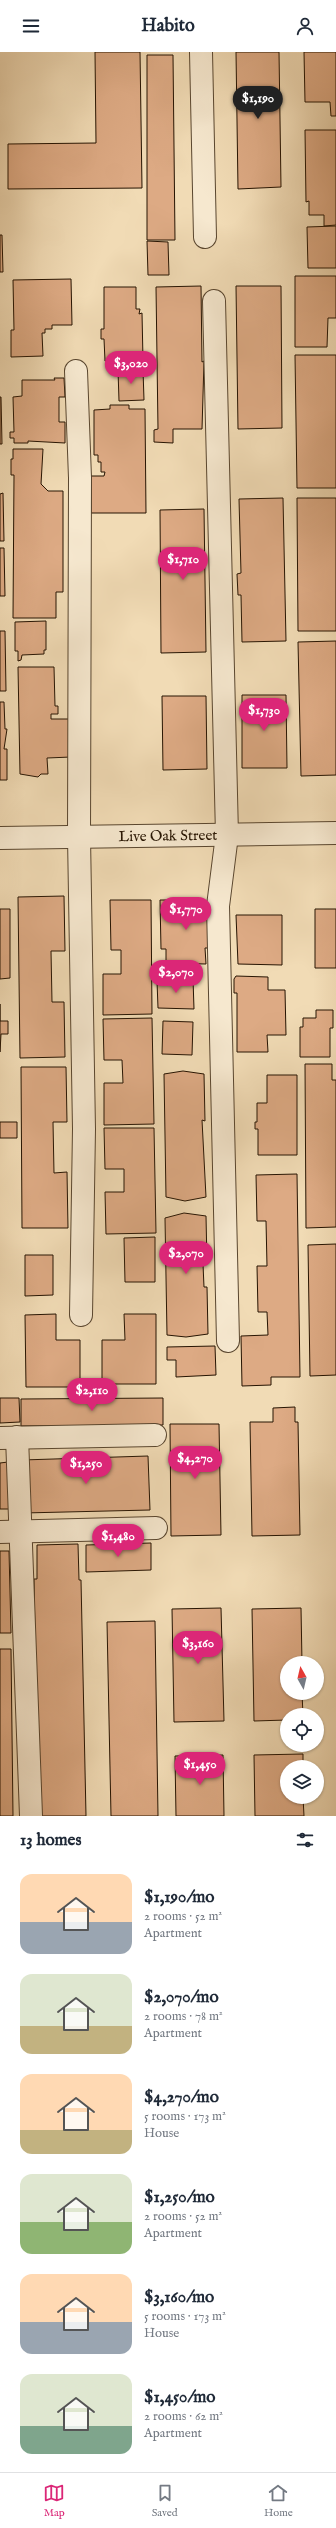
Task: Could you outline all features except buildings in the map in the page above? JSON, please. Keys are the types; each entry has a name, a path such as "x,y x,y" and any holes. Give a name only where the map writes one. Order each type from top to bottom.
{"street":[{"path":"201,52 205,237"},
{"path":"214,301 227,835 218,906 228,1341"},
{"path":"76,371 81,588 79,837 84,1129 81,1315"},
{"name":"Live Oak Street","path":"0,838 336,833"},
{"path":"31,1816 10,1531 8,1437 155,1435"},
{"path":"10,1531 156,1528"}]}
